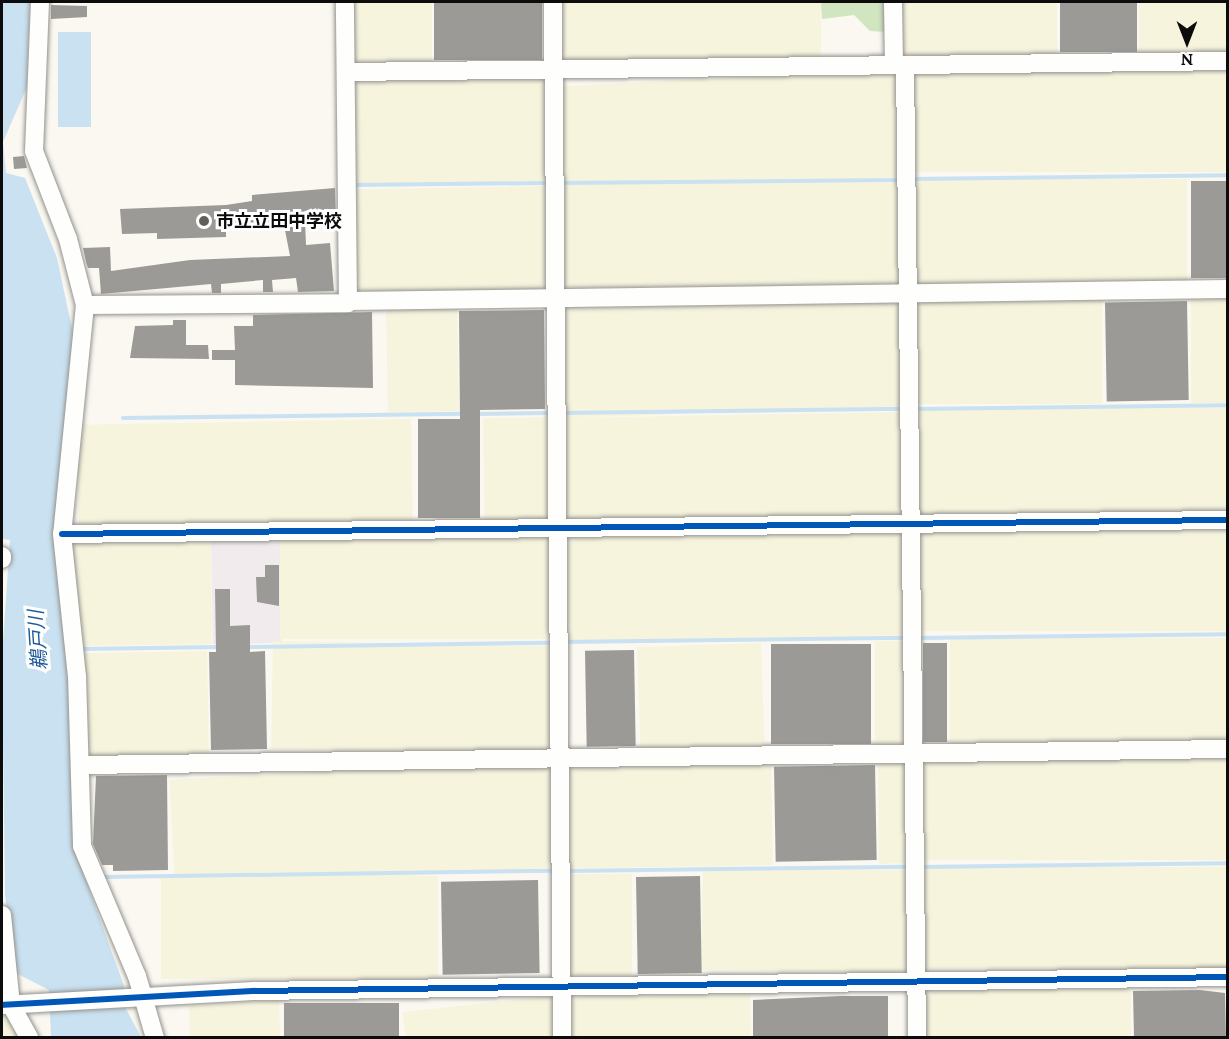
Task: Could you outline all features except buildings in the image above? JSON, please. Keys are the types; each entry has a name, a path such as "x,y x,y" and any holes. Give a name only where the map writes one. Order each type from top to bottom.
{"street":[{"path":"40,2 34,152 68,239 85,305 62,534 82,765 82,846 137,997 155,1038"},
{"path":"345,2 348,300"},
{"path":"553,2 551,69 562,1038"},
{"path":"893,2 899,65 908,294 916,1038"},
{"path":"346,72 1227,61"},
{"path":"85,305 1227,289"},
{"path":"62,534 1227,520"},
{"path":"82,765 1227,749"},
{"path":"2,915 6,1005 29,1038"},
{"path":"6,1005 137,997 562,987 1227,978"}],"shaded area":[{"path":"349,2 432,2 432,68 349,68"},
{"path":"558,2 821,2 821,66 558,66"},
{"path":"899,2 1057,2 1057,57 899,57"},
{"path":"1139,2 1227,2 1227,57 1139,57"},
{"path":"910,66 1227,66 1227,172 910,172"},
{"path":"897,69 903,177 562,195 556,87"},
{"path":"352,75 548,75 548,183 352,183"},
{"path":"910,179 1187,179 1187,286 910,286"},
{"path":"556,183 904,183 904,287 556,287"},
{"path":"549,186 551,292 353,295 351,189"},
{"path":"1191,294 1227,294 1227,403 1191,403"},
{"path":"913,295 1102,295 1102,404 913,404"},
{"path":"902,298 906,406 562,418 558,310"},
{"path":"457,302 459,411 388,412 386,303"},
{"path":"913,408 1227,408 1227,515 913,515"},
{"path":"906,412 908,515 560,521 558,418"},
{"path":"551,417 553,522 485,523 483,418"},
{"path":"411,419 413,526 79,532 77,425"},
{"path":"917,523 1227,523 1227,631 917,631"},
{"path":"906,528 908,635 562,641 560,534"},
{"path":"280,534 553,534 553,639 280,639"},
{"path":"280,537 282,643 213,644 211,538"},
{"path":"211,538 212,644 80,646 67,546 72,540"},
{"path":"950,638 1227,638 1227,745 950,745"},
{"path":"273,641 554,646 552,754 271,749"},
{"path":"875,641 909,641 909,750 875,750"},
{"path":"761,643 765,751 641,755 637,647"},
{"path":"207,651 209,757 84,759 82,653"},
{"path":"918,755 1227,755 1227,860 918,860"},
{"path":"878,757 905,757 911,863 879,864"},
{"path":"771,759 773,865 568,869 566,763"},
{"path":"551,760 557,868 175,888 170,780"},
{"path":"703,866 912,870 910,973 701,969"},
{"path":"919,867 1227,867 1227,968 919,968"},
{"path":"563,874 632,874 632,975 563,975"},
{"path":"161,876 438,876 438,979 161,979"},
{"path":"922,989 1131,989 1131,1037 922,1037"},
{"path":"750,994 751,1037 569,1038 568,997"},
{"path":"554,996 558,1037 406,1038 403,1012"},
{"path":"279,1000 280,1037 190,1037 189,1006"},
{"path":"2,1016 12,1016 24,1037 2,1038"}],"green space":[{"path":"821,2 888,2 888,32 870,31 854,15 822,19"}],"water":[{"name":"鵜戸川","path":"2,2 30,2 27,87 3,142 6,173 25,178 57,258 74,338 70,657 76,853 124,986 126,1009 141,1037 51,1037 49,990 16,973 5,895 2,656 10,540 2,539"},
{"path":"58,32 91,32 91,127 58,127"}],"waterway":[{"path":"911,179 1228,175"},
{"path":"558,183 902,180"},
{"path":"353,185 548,183"},
{"path":"917,409 1228,405"},
{"path":"561,413 905,409"},
{"path":"475,414 550,413"},
{"path":"123,418 465,414"},
{"path":"917,638 1228,634"},
{"path":"563,642 907,638"},
{"path":"248,647 552,643"},
{"path":"80,649 219,647"},
{"path":"920,867 1228,863"},
{"path":"566,871 909,867"},
{"path":"102,877 554,871"}],"cycle path":[{"path":"62,534 1228,520"},
{"path":"2,1005 254,991 1228,977"}],"place":[{"name":"市立立田中学校","path":"204,221"}]}
